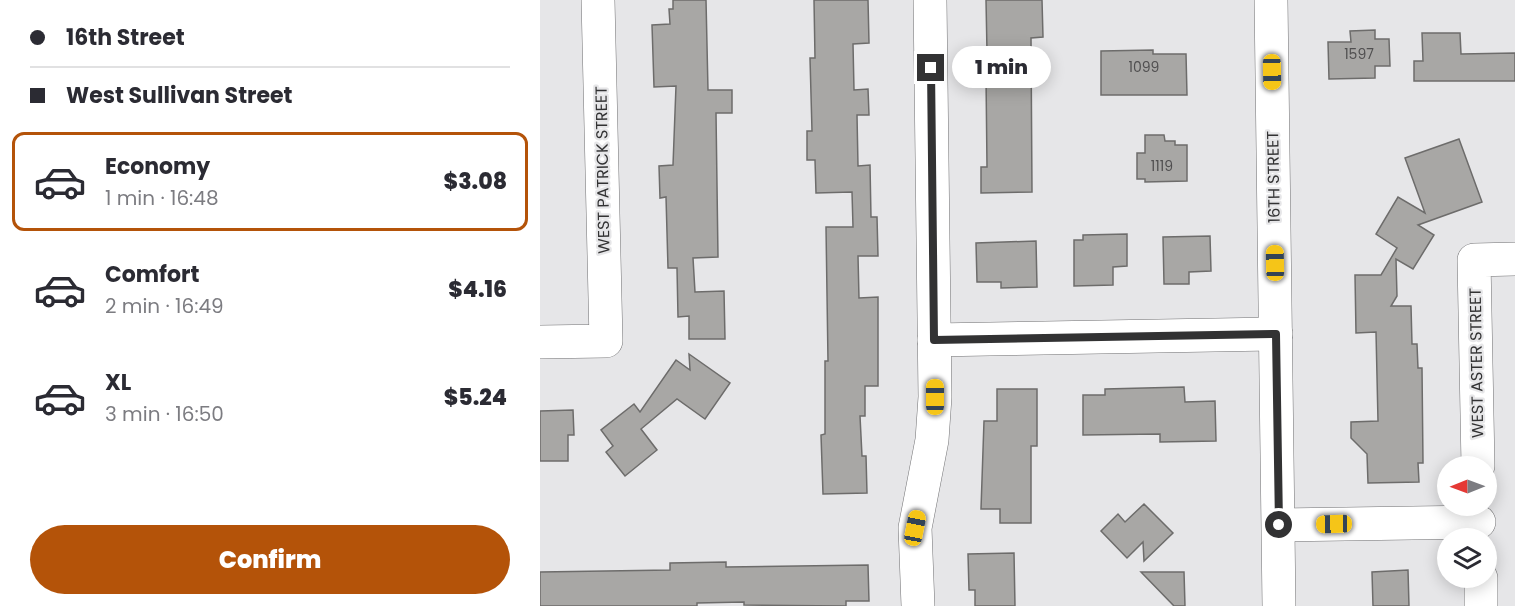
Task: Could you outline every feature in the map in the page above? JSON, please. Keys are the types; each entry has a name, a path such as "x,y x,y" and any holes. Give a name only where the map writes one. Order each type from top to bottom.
{"street":[{"name":"WEST PATRICK STREET","path":"540,342 606,341 598,0"},
{"path":"918,606 915,528 932,440 934,340 930,0"},
{"name":"16TH STREET","path":"1270,0 1279,606"},
{"name":"WEST ASTER STREET","path":"1478,456 1474,260 1515,259"},
{"path":"934,340 1276,334"},
{"path":"1279,525 1479,522"},
{"path":"1481,588 1481,606"}],"building":[{"path":"673,0 706,0 708,90 732,90 732,113 716,113 718,257 693,258 695,292 724,291 725,339 689,339 689,316 678,317 677,268 668,268 666,197 660,198 659,166 673,165 676,86 654,87 652,25 670,24 669,9 673,9"},
{"path":"814,0 868,0 869,43 853,44 854,90 868,89 869,115 857,115 858,166 870,165 871,217 877,217 878,256 858,256 859,298 878,297 878,386 865,386 865,416 860,416 862,456 866,456 867,493 823,494 821,435 825,434 825,361 828,361 826,227 853,227 852,192 816,193 815,160 807,160 807,131 812,131 810,58 815,58"},
{"path":"986,0 1042,0 1043,37 1031,38 1032,192 981,193 981,167 987,167 986,77 980,77 980,52 987,52"},
{"path":"1375,30 1375,39 1389,39 1390,66 1375,66 1375,78 1329,79 1328,42 1351,42 1350,31"},
{"path":"1422,33 1460,33 1461,54 1515,53 1515,81 1414,81 1414,61 1423,61"},
{"path":"1153,50 1153,54 1186,54 1187,95 1101,95 1101,51"},
{"path":"1145,135 1164,135 1165,141 1175,141 1175,145 1187,145 1187,181 1145,182 1145,179 1137,179 1137,153 1145,153"},
{"path":"1459,139 1482,202 1418,225 1434,235 1413,269 1396,259 1397,296 1391,306 1411,306 1412,344 1417,344 1418,368 1422,368 1423,463 1418,463 1419,482 1368,483 1367,454 1351,438 1351,422 1378,421 1376,332 1356,333 1355,275 1381,275 1397,248 1376,234 1398,197 1425,213 1405,158"},
{"path":"1127,234 1127,266 1113,267 1113,285 1074,286 1074,240 1083,240 1083,235"},
{"path":"1210,236 1211,271 1189,272 1189,284 1164,284 1163,237"},
{"path":"1036,241 1037,287 1001,288 1001,282 977,282 976,243"},
{"path":"689,354 730,383 705,419 677,399 641,429 657,450 625,476 606,452 613,446 601,430 634,404 640,412 676,360 690,370"},
{"path":"1184,387 1185,402 1215,401 1216,441 1160,442 1160,434 1083,435 1083,395 1105,395 1105,389"},
{"path":"997,389 1037,389 1037,446 1031,446 1031,523 1000,523 1000,509 981,509 984,421 997,421"},
{"path":"573,410 574,435 568,435 568,461 540,461 540,411"},
{"path":"1144,504 1173,533 1144,561 1143,542 1127,558 1101,531 1118,514 1125,522"},
{"path":"1014,553 1015,606 975,606 975,590 969,590 968,554"},
{"path":"726,562 726,567 868,565 869,601 846,601 846,606 744,605 744,602 697,603 697,606 540,606 540,572 670,570 670,563"},
{"path":"1408,570 1409,606 1373,606 1372,572"},
{"path":"1141,572 1184,572 1185,606 1174,606"}],"route":[{"path":"931,68 934,340 1276,334 1279,525"}]}
